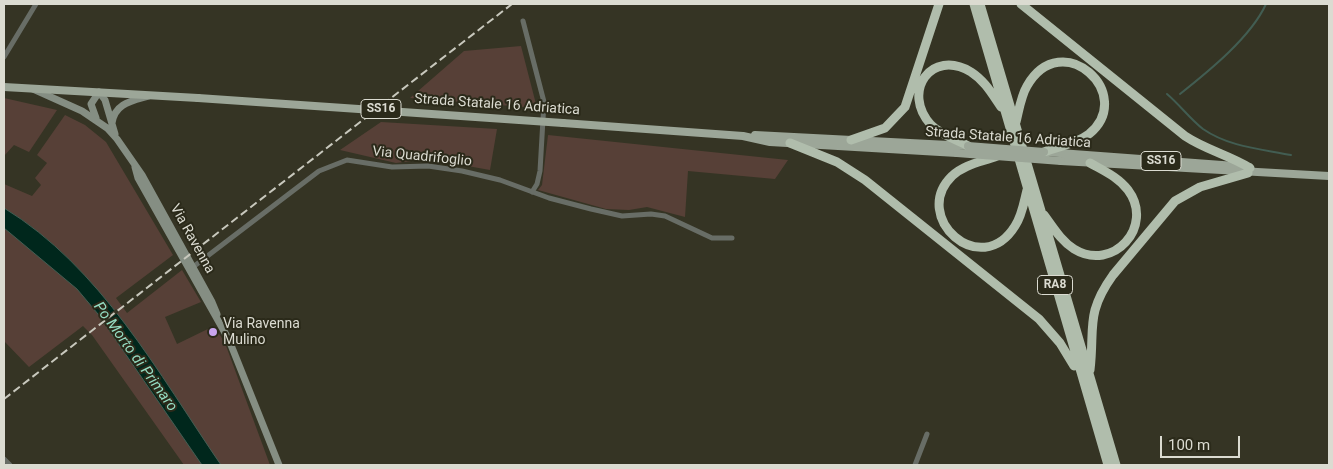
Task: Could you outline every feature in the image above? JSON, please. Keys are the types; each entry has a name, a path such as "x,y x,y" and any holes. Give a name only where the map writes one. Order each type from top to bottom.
{"highway":[{"path":"851,140 885,128 905,107 939,4"},
{"name":"RA8","path":"974,4 1108,465"},
{"name":"RA8","path":"980,4 1116,465"},
{"path":"1021,4 1185,136 1204,148 1236,159 1249,170 1200,188 1175,201 1113,275 1104,287 1094,311 1090,373"},
{"path":"1016,122 1024,92 1036,74 1046,66 1058,62 1077,64 1088,70 1097,80 1102,93 1104,106 1101,119 1093,130 1083,138 1044,152"},
{"path":"968,146 955,146 924,115 919,103 921,82 927,74 936,68 954,66 972,73 990,89 1006,113"},
{"path":"790,143 837,162 865,180 1030,312 1060,343 1082,380"},
{"path":"997,156 960,170 944,186 939,208 941,218 947,229 968,247 987,247 1009,235 1019,220 1027,190"},
{"path":"1041,211 1060,237 1081,252 1099,256 1121,248 1130,238 1136,227 1137,214 1134,202 1127,189 1117,178 1090,163"}],"main road":[{"name":"Via Ravenna","path":"4,87 99,92 104,100 117,139 142,175 212,302 278,465"},
{"name":"Via Ravenna","path":"30,88 71,105 99,121 117,139"},
{"name":"Strada Statale 16 Adriatica","path":"99,92 743,136 790,143 955,146"},
{"path":"99,92 91,104 92,111 99,121"},
{"path":"112,126 114,114 122,106 132,100 153,95"},
{"name":"Strada Statale 16 Adriatica","path":"743,136 771,134 955,146 997,156 1073,158 1329,176"},
{"name":"Strada Statale 16 Adriatica","path":"968,146 1044,152 1090,163 1249,170"},
{"name":"Via Ravenna","path":"135,167 138,178 222,326"}],"street":[{"path":"4,56 36,4"},
{"path":"522,21 544,102 540,171 537,184 532,192"},
{"name":"Via Quadrifoglio","path":"193,267 319,171 339,162 356,160 392,167 415,165 454,169 500,180 532,192 608,214 637,216 652,214 664,216 712,238 732,238"},
{"path":"915,465 927,434"},
{"path":"4,459 10,465"}],"shaded area":[{"path":"521,46 537,108 410,98 464,51"},
{"path":"4,98 57,110 29,152 14,145 4,156"},
{"path":"65,115 85,125 106,142 173,255 116,298 127,313 182,270 201,302 165,317 177,344 214,326 225,343 270,465 184,465 92,335 83,326 29,367 4,341 4,184 32,196 41,185 35,178 47,163 37,155"},
{"path":"381,122 497,129 490,170 428,159 396,163 340,150"},
{"path":"548,135 788,160 775,179 688,171 685,217 647,207 629,210 606,209 538,190 542,185"}],"water":[{"name":"Po Morto di Primaro","path":"4,208 39,232 70,260 99,291 150,359 221,465 202,465 98,314 77,289 4,228"}],"pier":[{"path":"116,309 119,312 102,325 100,321"}],"waterway":[{"path":"1180,94 1240,41 1266,4"},
{"path":"1167,94 1198,125 1213,135 1234,144 1291,155"}],"railway":[{"path":"4,399 512,4"}],"place":[{"name":"Via Ravenna Mulino","path":"213,332"}]}
